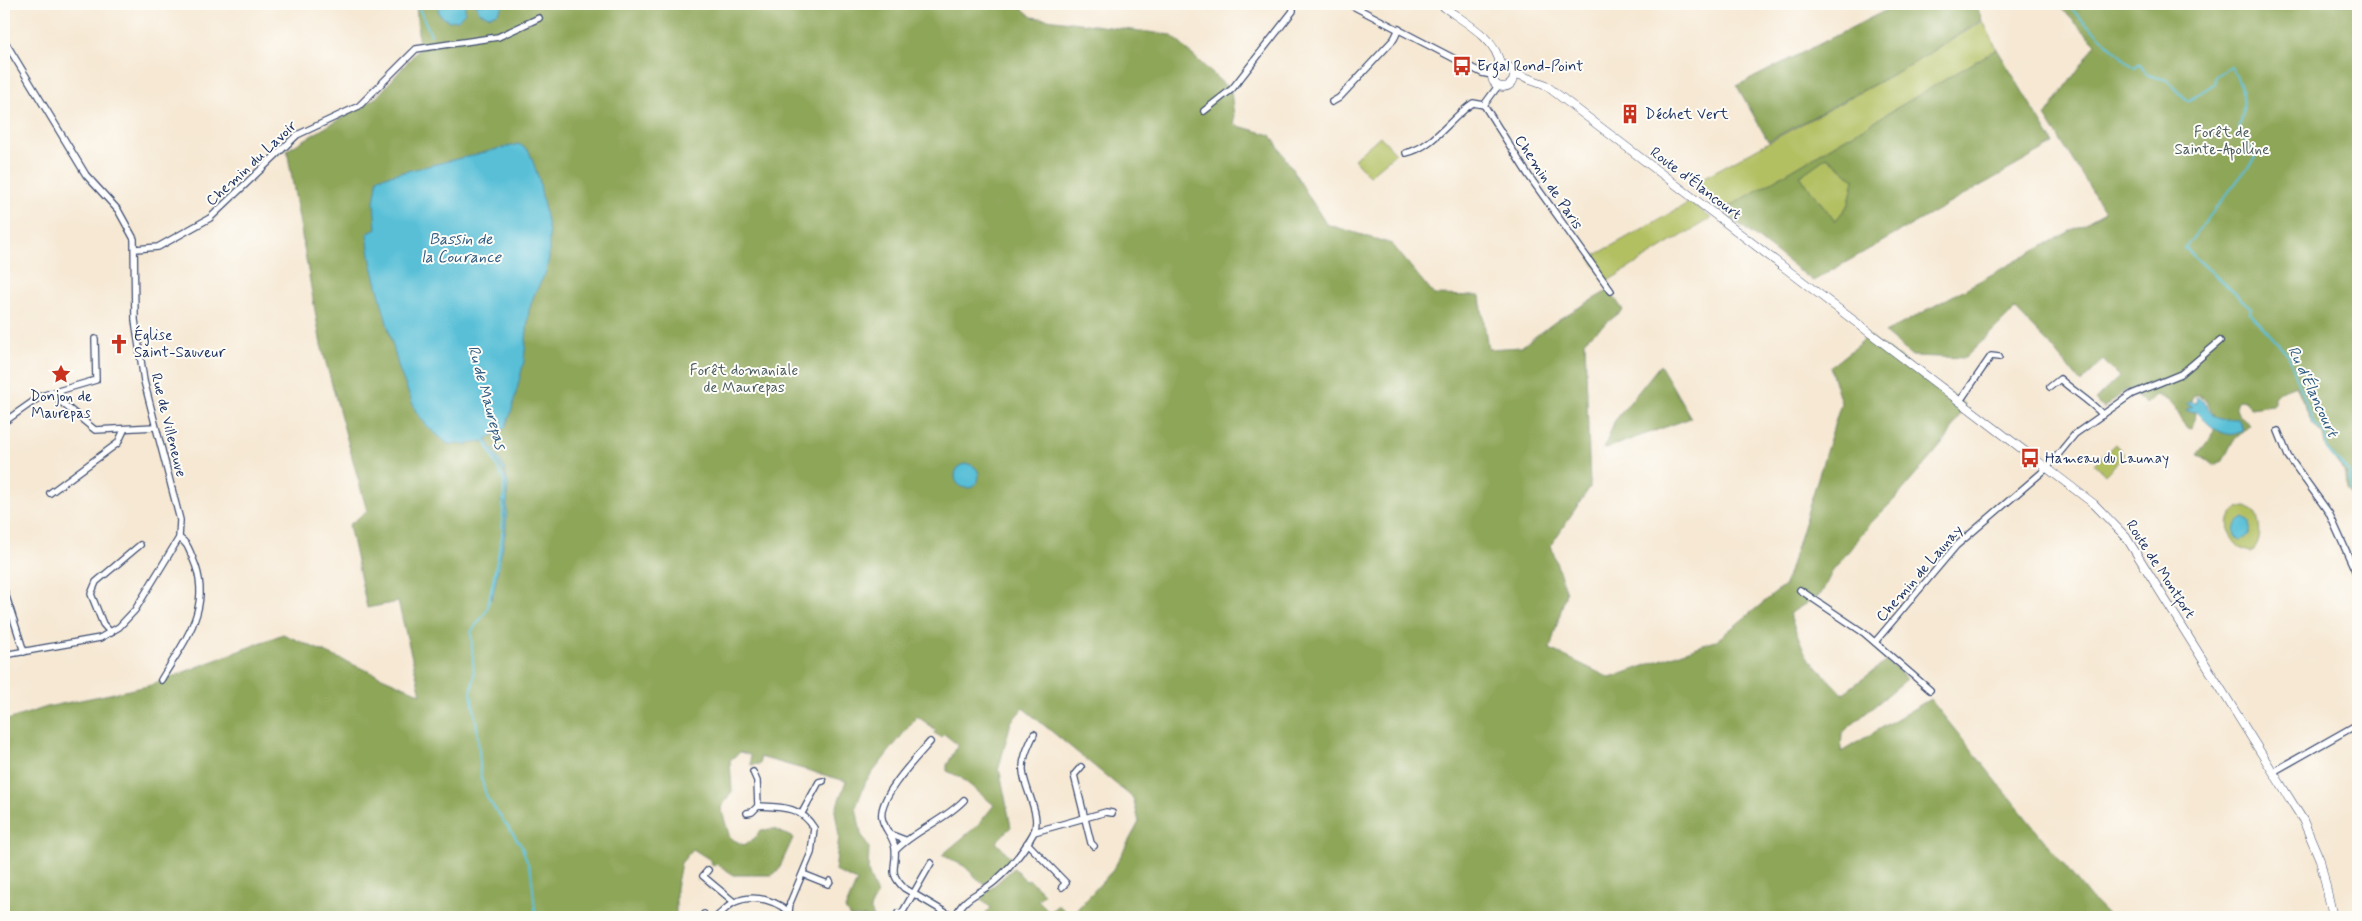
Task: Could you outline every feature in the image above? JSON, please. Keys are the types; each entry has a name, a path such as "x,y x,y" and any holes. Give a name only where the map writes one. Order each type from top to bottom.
{"street":[{"path":"1204,111 1232,89 1293,11 1293,4"},
{"path":"1349,4 1482,74 1492,75"},
{"path":"1440,4 1491,43 1499,58 1500,66"},
{"name":"Chemin du Lavoir","path":"136,249 158,247 210,218 298,135 306,129 359,106 416,49 498,37 539,18"},
{"path":"1332,102 1339,98 1394,39 1399,29"},
{"name":"Rue de Villeneuve","path":"4,40 86,175 124,217 132,233 136,249 135,326 144,382 180,520 178,538 135,610 111,633 100,638 4,655"},
{"path":"1492,75 1494,70 1500,66 1508,66 1514,73 1511,84 1505,87 1498,86"},
{"name":"Route d'Élancourt","path":"1514,73 1544,84 1857,323"},
{"path":"1492,75 1498,86"},
{"path":"1406,153 1417,151 1438,134 1458,113 1473,103 1484,105 1498,86"},
{"name":"Chemin de Paris","path":"1484,105 1529,176 1611,291"},
{"name":"Route de Montfort","path":"1857,323 2094,504 2126,537 2273,772 2312,840 2320,860 2333,917"},
{"path":"4,422 40,396 96,380 95,339"},
{"name":"Chemin de Launay","path":"1875,642 1956,546 2047,468 2075,434 2132,394 2181,374 2220,341"},
{"path":"1960,401 1991,356 1998,356"},
{"path":"2050,387 2060,379 2078,396 2086,398 2103,414"},
{"path":"50,394 94,430 155,427"},
{"path":"50,493 118,443 124,430"},
{"path":"2278,431 2288,456 2329,513 2358,577"},
{"path":"161,680 194,624 200,606 197,568 186,542 178,538"},
{"path":"111,633 103,624 91,594 96,582 140,545"},
{"path":"4,590 24,652"},
{"path":"1800,590 1875,642 1930,690"},
{"path":"2273,772 2358,724"},
{"path":"930,742 883,802 881,817 884,826 892,835 896,850 893,869 895,876 904,888 954,917 967,898 991,884 1007,871 1034,832 1034,808 1022,769 1024,757 1034,734"},
{"path":"1081,767 1074,775 1091,843 1094,846"},
{"path":"754,772 757,781 758,806"},
{"path":"802,813 819,782 823,781"},
{"path":"896,850 905,840 954,811 964,800"},
{"path":"747,813 752,812 758,806 784,807 802,813 814,828 811,853 790,903 791,915"},
{"path":"1034,832 1106,812 1112,813"},
{"path":"892,835 905,840"},
{"path":"1027,843 1066,882 1062,887"},
{"path":"898,913 901,915 931,863"},
{"path":"708,870 703,876 734,902"},
{"path":"803,874 828,884 830,881"},
{"path":"716,917 734,902 745,899 763,900 778,904 791,915"}],"green space":[{"name":"Forêt domaniale de Maurepas","path":"416,4 1017,4 1032,17 1171,35 1231,91 1235,125 1271,135 1326,224 1392,244 1434,295 1480,296 1488,349 1521,347 1559,319 1609,290 1623,310 1585,340 1590,487 1551,545 1566,593 1550,649 1610,678 1717,640 1785,585 1841,403 1830,367 1869,336 1965,404 1948,437 1897,497 1871,523 1832,572 1821,594 1789,614 1806,655 1842,694 1887,661 1907,679 1842,733 1841,752 1930,699 2090,897 2110,917 983,917 991,908 978,896 990,889 1014,868 1026,881 1029,879 1044,894 1038,900 1050,912 1058,905 1071,916 1113,870 1139,822 1133,798 1023,708 1011,722 998,771 1000,772 1011,827 996,842 1012,859 984,885 964,866 942,855 978,825 994,805 960,777 947,771 947,765 958,745 944,734 941,737 934,733 936,730 917,716 866,781 856,807 861,834 869,848 868,872 877,895 870,908 874,917 850,917 845,909 857,881 835,871 839,836 835,811 846,781 760,757 760,764 751,765 750,755 740,752 730,760 732,791 721,808 730,838 744,845 755,838 760,830 775,829 793,838 778,871 772,875 734,875 717,864 713,866 711,864 712,861 693,849 681,863 676,888 676,917 6,917 4,911 4,721 47,707 148,686 283,634 421,694 398,602 367,608 349,525 367,511 321,345 287,150 377,97 419,49"},
{"path":"1898,4 1976,4 1982,20 1914,63 1768,141 1737,86"},
{"name":"Forêt de Sainte-Apolline","path":"2057,4 2358,4 2358,502 2347,490 2346,474 2326,448 2323,435 2312,423 2296,385 2280,391 2274,397 2272,405 2251,408 2245,401 2239,400 2236,402 2237,412 2250,425 2233,441 2223,461 2214,465 2197,454 2210,438 2215,425 2212,411 2201,395 2194,395 2191,400 2195,415 2192,429 2187,428 2172,404 2156,395 2146,404 2127,389 2103,409 2095,400 2119,377 2103,360 2081,383 2050,345 2015,309 1965,358 1912,356 1885,333 2105,212 2045,116 2096,44"},
{"path":"1983,21 1997,49 1722,211 1688,186 1914,63"},
{"path":"1997,49 2054,144 1813,281 1722,211","holes":["1827,157 1854,179 1849,204 1835,221 1800,176"]},
{"path":"1380,136 1396,153 1369,176 1354,159"},
{"path":"1826,157 1855,179 1849,204 1835,221 1800,176"},
{"path":"1690,202 1711,218 1606,282 1590,258"},
{"path":"1660,365 1691,418 1604,449 1614,422"},
{"path":"2115,444 2125,455 2105,475 2094,464"},
{"path":"2246,507 2254,511 2260,532 2256,548 2252,552 2244,550 2237,545 2229,531 2228,523 2231,516 2236,510"}],"water":[{"path":"438,4 465,4 465,12 458,20 448,21 439,14"},
{"path":"476,4 504,4 498,13 489,16 479,12"},
{"name":"Bassin de la Courance","path":"519,144 529,151 539,179 549,233 549,258 546,272 534,295 529,310 524,361 511,413 505,428 486,439 504,468 508,484 506,529 492,600 491,590 504,531 505,502 502,504 501,502 506,495 505,474 484,441 469,444 448,444 429,428 416,412 399,369 371,262 367,234 376,229 374,202 378,178"},
{"path":"2196,397 2203,401 2217,418 2238,419 2243,430 2231,434 2224,433 2206,422 2198,412 2188,411 2187,409 2193,407 2187,404 2189,402 2197,403"},
{"path":"967,464 972,465 978,471 978,481 972,487 967,488 962,487 956,481 955,476 956,471 962,465"},
{"path":"2244,518 2250,522 2250,531 2241,540 2235,536 2234,530 2237,523"}],"waterway":[{"name":"Ru de Maurepas","path":"417,4 431,35"},
{"name":"Ru d'Élancourt","path":"2069,4 2076,14 2127,62 2135,68 2139,64 2148,75 2167,80 2188,101 2214,84 2215,76 2231,67 2236,75 2242,90 2244,105 2239,130 2255,158 2185,248 2251,308 2250,313 2288,354 2313,422 2325,434 2327,449 2349,473 2350,490 2358,497"},
{"name":"Ru de Maurepas","path":"486,443 504,481 502,536 487,610 471,632 474,677 471,693 477,727 481,778 487,798 521,845 531,872 536,917"}],"place":[{"name":"Ergal Rond-Point","path":"1462,66"},
{"name":"Déchet Vert","path":"1630,114"},
{"name":"Église Saint-Sauveur","path":"119,344"},
{"name":"Donjon de Maurepas","path":"61,374"},
{"name":"Hameau du Launay","path":"2030,458"}]}
